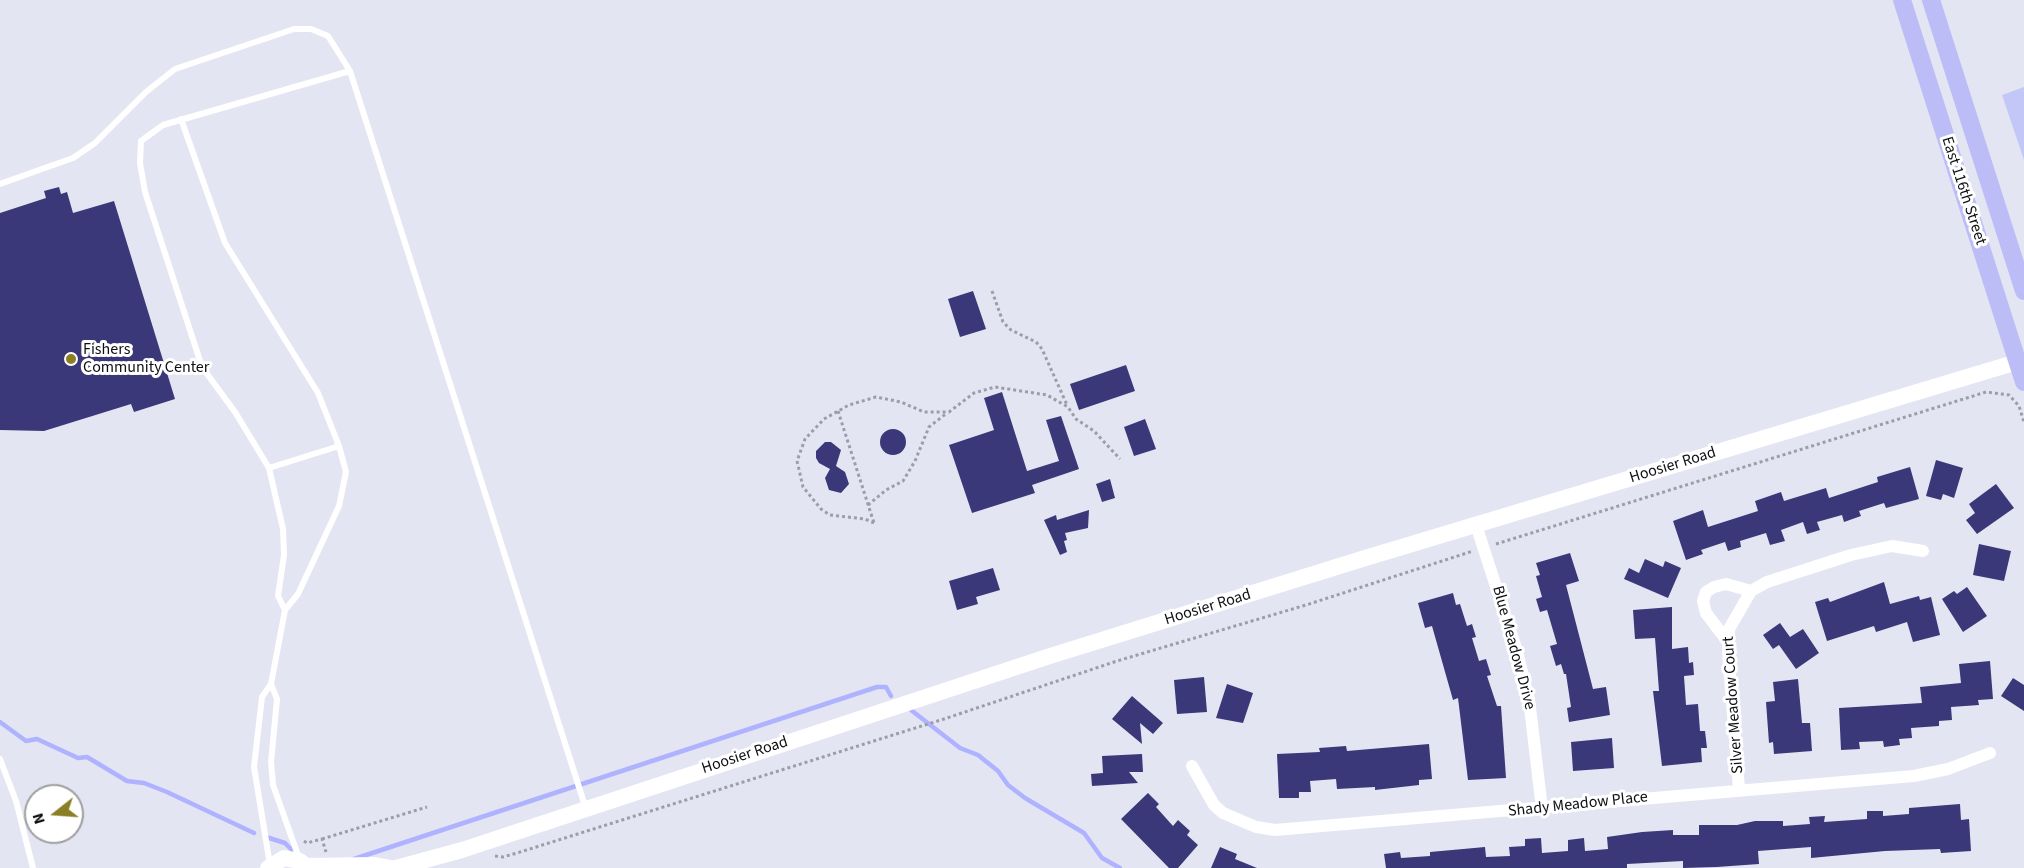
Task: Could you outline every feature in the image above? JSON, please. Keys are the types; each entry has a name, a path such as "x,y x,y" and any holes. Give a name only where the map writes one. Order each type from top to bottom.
{"main road":[{"name":"East 116th Street","path":"1902,0 2021,361 2024,382"},
{"name":"East 116th Street","path":"1931,0 2024,291"}],"street":[{"name":"Hoosier Road","path":"269,867 284,858 305,865 375,865 393,868 462,850 1040,659 2021,361"},
{"name":"Blue Meadow Drive","path":"1476,525 1516,648 1529,699 1542,809"},
{"path":"1728,642 1706,613 1703,601 1706,592 1714,587 1726,584 1751,591 1767,582 1851,555 1892,546 1923,551"},
{"name":"Silver Meadow Court","path":"1739,789 1728,642 1729,629 1751,591"},
{"name":"Shady Meadow Place","path":"1192,766 1214,805 1223,813 1256,827 1275,830 1914,776 1948,769 1989,753"}],"lane":[{"path":"0,183 73,158 94,143 146,92 175,69 294,29 311,29 328,36 350,71 586,809"},
{"path":"285,610 278,596 284,555 283,529 269,468 235,412 201,368 145,192 140,163 141,141 164,124 350,71"},
{"path":"181,119 225,243 318,393 339,446 346,472 339,506 298,594 285,610 271,684 262,697 254,767 269,867"},
{"path":"269,468 339,446"},
{"path":"271,684 277,699 271,762 273,785 305,865"},
{"path":"0,759 16,801 33,868"}],"path":[{"path":"992,291 1003,322 1011,330 1036,342 1042,349 1068,407 1076,419 1094,431 1120,459"},
{"path":"868,505 886,490 903,481 915,461 929,428 974,393 995,387 1047,395 1068,407"},
{"path":"488,854 503,857 517,853 1484,547 1522,538 1986,392 2009,395 2019,406 2024,422"},
{"path":"838,411 874,523 865,519 830,515 807,495 798,475 799,450 805,439 824,419 838,411 876,397 901,402 924,412 949,412"},
{"path":"292,835 300,832 307,843 427,807"},
{"path":"322,839 330,866"}],"shaded area":[{"path":"2024,87 2024,160 2002,95"}],"building":[{"path":"59,187 61,194 67,192 73,213 114,201 175,399 134,412 131,404 44,431 0,430 0,213 46,198 44,191"},
{"path":"973,291 986,329 960,337 948,299"},
{"path":"1126,365 1135,391 1079,410 1070,384"},
{"path":"1002,392 1027,471 1059,461 1046,420 1061,416 1079,469 1032,485 1035,493 972,513 949,445 994,430 984,398"},
{"path":"1145,419 1156,449 1134,456 1124,427"},
{"path":"893,429 902,433 906,442 902,451 893,455 884,451 880,442 884,433"},
{"path":"825,442 831,442 841,450 836,466 845,472 849,484 841,493 829,490 825,478 830,469 819,463 816,458 816,451"},
{"path":"1936,460 1963,468 1954,498 1943,494 1941,500 1926,496"},
{"path":"1910,467 1919,499 1886,508 1884,503 1859,511 1861,516 1844,522 1842,515 1817,522 1820,530 1807,534 1803,522 1781,530 1785,541 1770,545 1766,533 1740,541 1741,547 1728,551 1725,542 1701,550 1703,554 1686,560 1673,521 1703,510 1708,527 1758,511 1755,501 1781,492 1784,501 1826,488 1829,498 1878,482 1877,477"},
{"path":"1110,479 1115,498 1102,502 1096,484"},
{"path":"1996,484 2014,508 1977,534 1966,520 1975,513 1969,504"},
{"path":"1089,510 1088,528 1065,533 1067,540 1064,541 1067,552 1060,555 1044,520 1056,515 1057,520"},
{"path":"1979,544 2011,551 2004,581 1973,575"},
{"path":"1570,553 1579,581 1566,585 1593,689 1606,687 1610,715 1569,722 1567,708 1571,707 1566,674 1561,664 1556,666 1550,646 1557,644 1547,610 1540,612 1536,599 1542,597 1536,576 1540,575 1536,563"},
{"path":"1645,559 1663,567 1665,561 1681,568 1668,598 1624,579 1629,568 1639,573"},
{"path":"993,568 1000,590 976,597 978,604 957,610 949,581"},
{"path":"1884,582 1890,604 1919,596 1920,600 1931,597 1940,635 1913,642 1907,622 1876,632 1874,626 1827,641 1815,602 1828,598 1830,602"},
{"path":"1967,587 1987,616 1963,632 1942,599 1954,591 1957,594"},
{"path":"1453,593 1456,605 1460,604 1467,626 1472,624 1476,637 1472,638 1479,661 1486,659 1491,675 1487,676 1497,706 1501,706 1506,778 1468,780 1458,698 1453,700 1432,626 1425,628 1418,603"},
{"path":"1672,607 1672,649 1688,647 1689,663 1693,662 1694,675 1684,676 1686,705 1698,704 1700,731 1705,731 1707,748 1701,748 1702,762 1662,766 1653,691 1659,691 1655,638 1635,639 1633,610"},
{"path":"1780,623 1790,637 1803,629 1819,653 1796,669 1779,645 1773,649 1763,635"},
{"path":"1990,661 1993,699 1978,700 1979,705 1951,707 1952,720 1939,721 1939,726 1911,728 1912,738 1899,739 1900,745 1884,747 1883,741 1859,742 1860,749 1841,750 1839,708 1922,703 1920,687 1961,683 1959,664"},
{"path":"1204,677 1207,712 1177,714 1174,680"},
{"path":"2013,678 2024,685 2024,711 2001,696"},
{"path":"1798,679 1802,723 1810,723 1812,751 1774,754 1773,742 1769,743 1766,702 1775,701 1773,682"},
{"path":"1227,684 1253,693 1243,723 1216,718"},
{"path":"1132,696 1163,723 1153,734 1140,723 1142,744 1112,719"},
{"path":"1612,738 1614,768 1573,771 1571,742"},
{"path":"1429,744 1432,779 1419,780 1419,785 1375,790 1375,787 1337,789 1336,779 1310,781 1311,792 1299,792 1299,798 1279,798 1277,754 1320,752 1319,748 1346,746 1347,751"},
{"path":"1142,754 1143,772 1129,772 1138,783 1092,786 1091,774 1103,773 1102,756"},
{"path":"1148,793 1159,804 1156,807 1173,826 1178,820 1190,831 1187,835 1198,845 1178,868 1169,868 1121,819"},
{"path":"1960,804 1961,820 1969,819 1971,851 1941,853 1940,849 1885,851 1811,858 1811,847 1758,851 1759,864 1683,868 1683,861 1627,864 1627,868 1386,868 1384,854 1400,852 1401,858 1430,856 1430,852 1485,847 1486,857 1510,856 1509,847 1525,846 1525,839 1541,838 1542,853 1568,851 1568,840 1584,838 1585,851 1608,849 1607,837 1642,832 1673,830 1673,835 1699,835 1699,825 1737,825 1755,821 1783,821 1783,826 1810,824 1809,817 1825,816 1824,822 1867,819 1867,811 1883,811 1883,816 1909,814 1909,808"},
{"path":"1220,847 1237,854 1235,859 1257,868 1211,868"}],"waterway":[{"path":"354,859 877,687 886,687 891,696"},
{"path":"911,710 960,748 978,755 998,771 1008,785 1025,798 1084,833 1102,858 1120,868"},
{"path":"0,722 26,741 37,739 78,758 87,757 127,781 144,783 167,792 254,833"},
{"path":"266,837 285,843 296,854"}],"place":[{"name":"Fishers Community Center","path":"71,359"}]}
